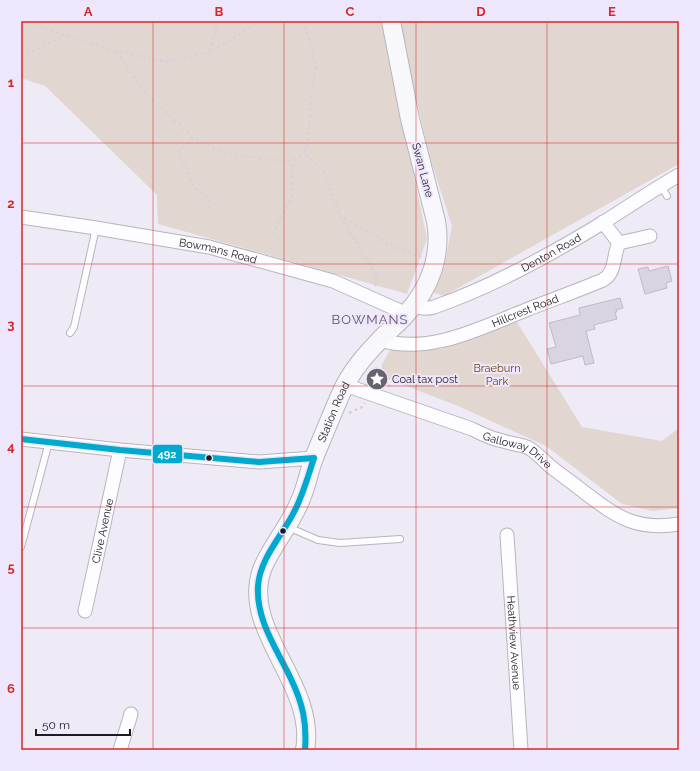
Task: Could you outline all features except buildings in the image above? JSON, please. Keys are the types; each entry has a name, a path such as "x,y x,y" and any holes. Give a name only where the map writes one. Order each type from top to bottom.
{"street":[{"name":"Swan Lane","path":"390,21 410,119 436,221 437,247 435,263 426,284 411,309"},
{"name":"Denton Road","path":"411,309 431,308 448,302 535,262 603,222 664,191 679,175"},
{"name":"Bowmans Road","path":"21,217 209,247 333,281 411,309"},
{"path":"603,222 619,243 650,236"},
{"name":"Hillcrest Road","path":"380,340 398,344 422,344 445,340 470,333 606,279 611,272 619,243"},
{"name":"Station Road","path":"305,750 307,742 306,723 302,706 260,611 258,595 259,582 269,555 287,526 302,496 314,458 345,385 353,371 380,340 411,309"},
{"name":"Galloway Drive","path":"345,385 472,429 494,439 533,450 550,466 605,508 628,520 656,526 679,524"},
{"path":"21,439 120,450 259,462 314,458"},
{"name":"Clive Avenue","path":"85,611 120,450"},
{"name":"Heathview Avenue","path":"507,535 520,750"},
{"path":"120,750 130,714"}],"lane":[{"path":"70,333 74,327 96,228"},
{"path":"21,547 49,442"},
{"path":"287,526 318,540 340,543 400,539"}],"path":[{"path":"28,21 65,35 116,51 167,62 210,52 241,34 258,21"},
{"path":"210,52 218,21"},
{"path":"116,51 145,92 193,138 224,153 282,161 293,161 304,153 308,143 311,97 316,66 306,28 302,21"},
{"path":"21,57 65,35"},
{"path":"193,138 179,151 194,187 209,199 209,211"},
{"path":"304,153 324,172 338,214 377,276 376,284"},
{"path":"272,234 292,195 293,161"},
{"path":"338,214 390,245 435,263"}],"green space":[{"path":"21,21 386,21 395,84 427,239 407,294 158,224 157,195 45,86 21,78"},
{"path":"399,21 679,21 679,164 444,296 431,292 444,267 452,226 430,158"},
{"name":"Braeburn Park","path":"515,319 582,427 662,441 679,428 679,508 653,511 622,504 546,446 458,406 388,379 381,366 390,350 441,349"}],"transit line":[{"name":"492","path":"21,439 120,450 259,462 314,458"},
{"name":"492","path":"305,750 305,722 299,697 268,634 260,611 258,586 267,557 297,506 314,458"}],"place":[{"name":"Coal tax post","path":"377,379"}],"district":[{"name":"BOWMANS","path":"370,319"}]}
